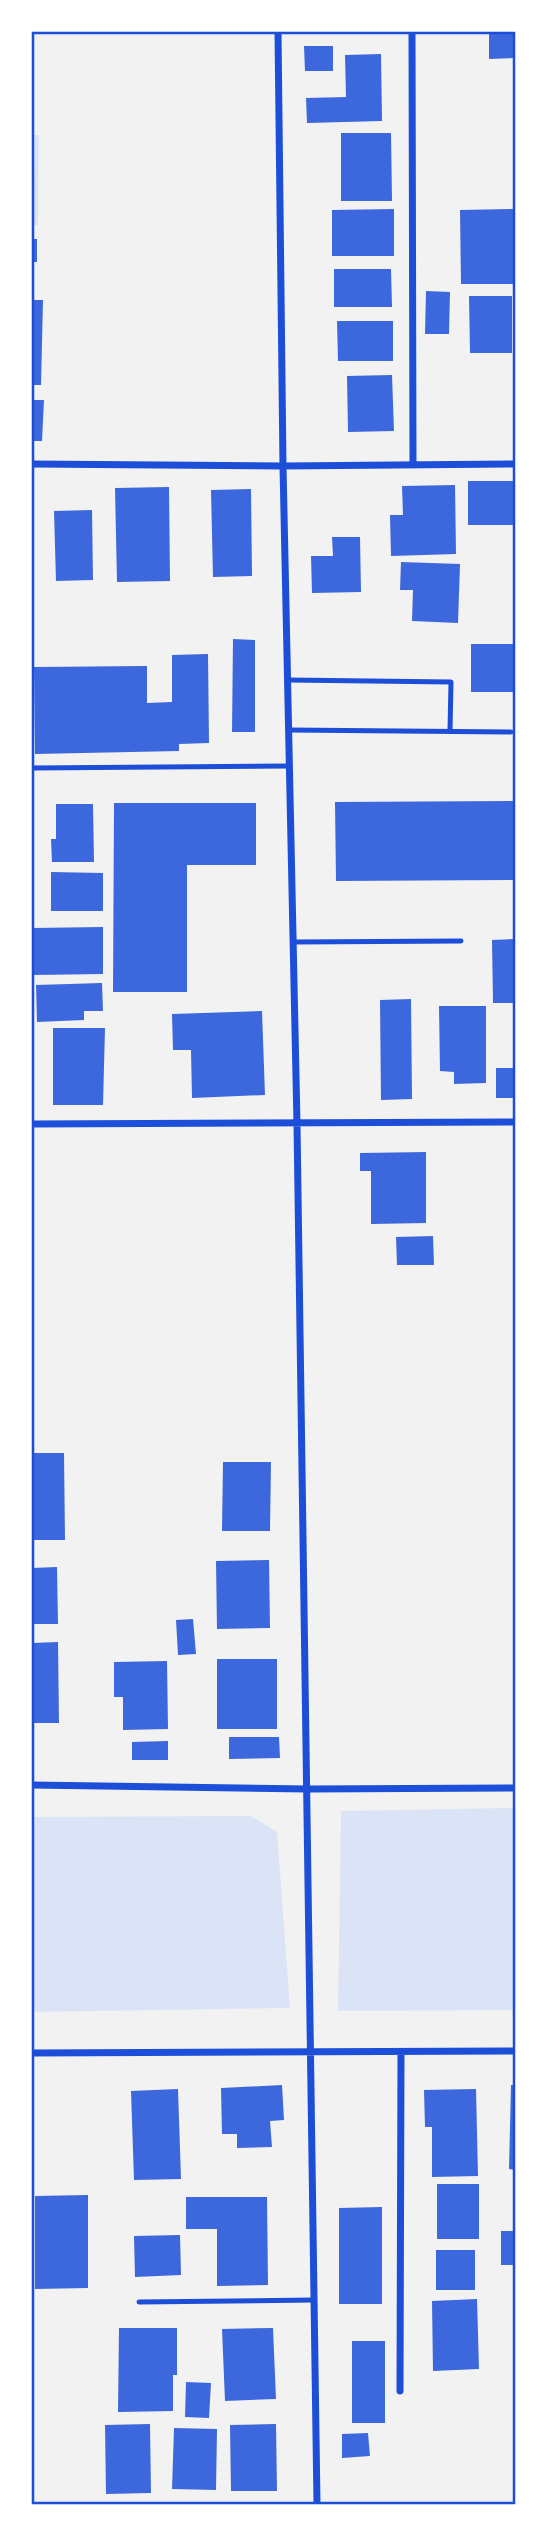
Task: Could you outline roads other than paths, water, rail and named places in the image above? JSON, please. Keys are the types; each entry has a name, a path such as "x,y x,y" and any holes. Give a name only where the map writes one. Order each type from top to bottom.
{"street":[{"path":"278,32 283,466 308,1789 309,2053 317,2504"},
{"path":"412,32 413,465"},
{"path":"32,464 516,464"},
{"path":"32,1124 516,1122"},
{"path":"32,1785 308,1789 516,1788"},
{"path":"32,2053 516,2051"},
{"path":"400,2391 401,2052"}],"lane":[{"path":"288,680 451,681 450,731"},
{"path":"289,730 511,732"},
{"path":"32,768 290,766"},
{"path":"294,942 461,941"},
{"path":"139,2302 314,2300"}]}
